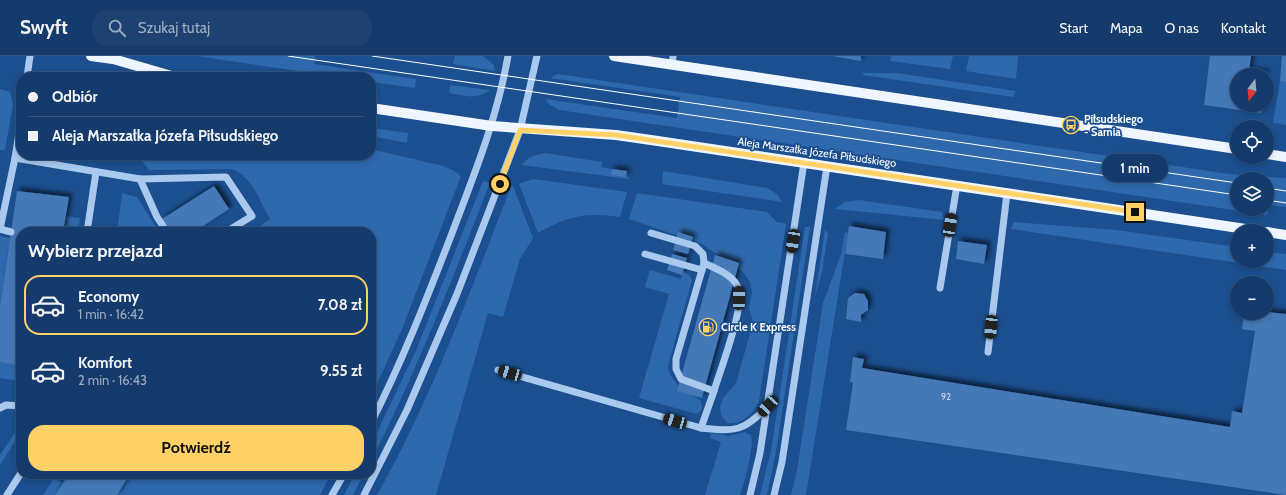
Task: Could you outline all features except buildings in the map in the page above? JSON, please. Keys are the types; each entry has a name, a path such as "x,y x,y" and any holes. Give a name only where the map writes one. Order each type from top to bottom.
{"main road":[{"path":"91,56 112,59 158,72"},
{"path":"614,56 672,60 1230,148"},
{"name":"Aleja Marszałka Józefa Piłsudskiego","path":"376,109 520,130 616,135 1230,227"},
{"path":"1274,155 1286,157"},
{"path":"1274,233 1286,235"}],"lane":[{"path":"28,72 30,56"},
{"path":"376,412 416,325 492,126 502,88 508,56"},
{"path":"376,471 407,410 457,294 520,130 537,56"},
{"path":"11,232 0,229 16,152"},
{"path":"27,160 140,179 226,177 252,216 234,227"},
{"path":"750,495 760,453 768,406 804,162"},
{"path":"774,495 782,462 827,166"},
{"path":"88,227 96,172"},
{"path":"140,179 157,217 164,227"},
{"path":"940,288 957,185"},
{"path":"988,352 1007,193"},
{"path":"651,233 695,246 703,254 703,267 676,359 676,369 681,379 714,391"},
{"path":"645,254 703,267 731,276 740,290 739,307 714,391 701,428"},
{"path":"498,370 701,428 731,430 740,429 755,420 768,406"},
{"path":"0,408 6,405 16,406"},
{"path":"7,495 17,479"},
{"path":"332,495 341,479"},
{"path":"364,495 372,479"}],"shaded area":[{"path":"196,56 315,56 314,64 368,72 304,72"},
{"path":"455,56 483,56 494,65 495,71 453,64"},
{"path":"891,56 953,56 950,69 890,61"},
{"path":"969,56 1018,56 1016,79 966,71"},
{"path":"376,73 416,79 415,88 376,83"},
{"path":"863,73 897,73 1016,91 1013,97 863,75"},
{"path":"558,74 1230,174 1230,210 559,110 550,105 545,99 677,118 680,97 550,78"},
{"path":"1280,81 1286,82 1286,125 1274,123"},
{"path":"450,85 490,90 480,95 465,96 449,93"},
{"path":"0,89 10,92 13,104 5,150 0,150"},
{"path":"376,129 408,133 407,143 376,137"},
{"path":"376,150 443,166 453,170 461,176 402,329 376,386 376,227 259,227 270,219 254,190 238,172 231,169 149,170 142,161 135,160 376,160"},
{"path":"545,153 602,162 601,167 612,169 612,175 629,177 629,179 521,165 530,157"},
{"path":"663,171 767,188 777,194 782,202 662,184"},
{"path":"1274,177 1286,178 1286,207 1274,206"},
{"path":"533,179 627,192 620,217 587,215 568,219 548,227 538,233 519,184"},
{"path":"483,181 490,183 434,324 404,393 376,451 376,434 417,348"},
{"path":"513,186 533,238 520,259 503,317 488,313 436,495 377,495 397,458 433,382 511,187"},
{"path":"122,193 137,197 156,227 118,227"},
{"path":"637,193 767,212 777,222 786,224 759,401 757,406 747,418 738,422 727,423 721,415 720,407 723,398 736,383 753,323 749,307 752,293 750,282 743,272 702,244 629,219"},
{"path":"859,200 942,212 944,220 835,209 845,202"},
{"path":"66,216 80,218 79,227 64,227"},
{"path":"1014,222 1116,230 1230,246 1230,262 1011,229"},
{"path":"805,227 810,227 776,452 767,495 760,495 771,451"},
{"path":"825,229 828,234 822,272 815,297"},
{"path":"845,232 848,233 806,495 791,495 797,470 823,303 841,255"},
{"path":"0,236 10,238 0,307"},
{"path":"1274,253 1286,254 1286,270 1273,268 1274,268"},
{"path":"650,270 681,279 683,271 688,274 692,280 668,366 669,372 676,383 685,391 701,401 702,409 697,414 639,398 669,294 645,287"},
{"path":"0,362 16,365 16,380 0,378"},
{"path":"16,431 16,440 0,465 0,455"},
{"path":"745,432 751,435 752,447 740,495 705,495 721,442 710,438 711,433 729,436"},
{"path":"53,479 62,483 55,495 43,495"},
{"path":"127,479 328,479 320,495 117,495"},
{"path":"352,479 361,479 353,495 344,495"}],"tram line":[{"path":"288,56 1230,194"},
{"path":"372,56 1230,182"},
{"path":"1274,189 1286,191"},
{"path":"1274,201 1286,203"}],"place":[{"name":"Piłsudskiego - Sarnia","path":"1071,125"},
{"name":"Circle K Express","path":"708,327"}],"route":[{"path":"500,184 520,130 616,135 1135,212"}]}
